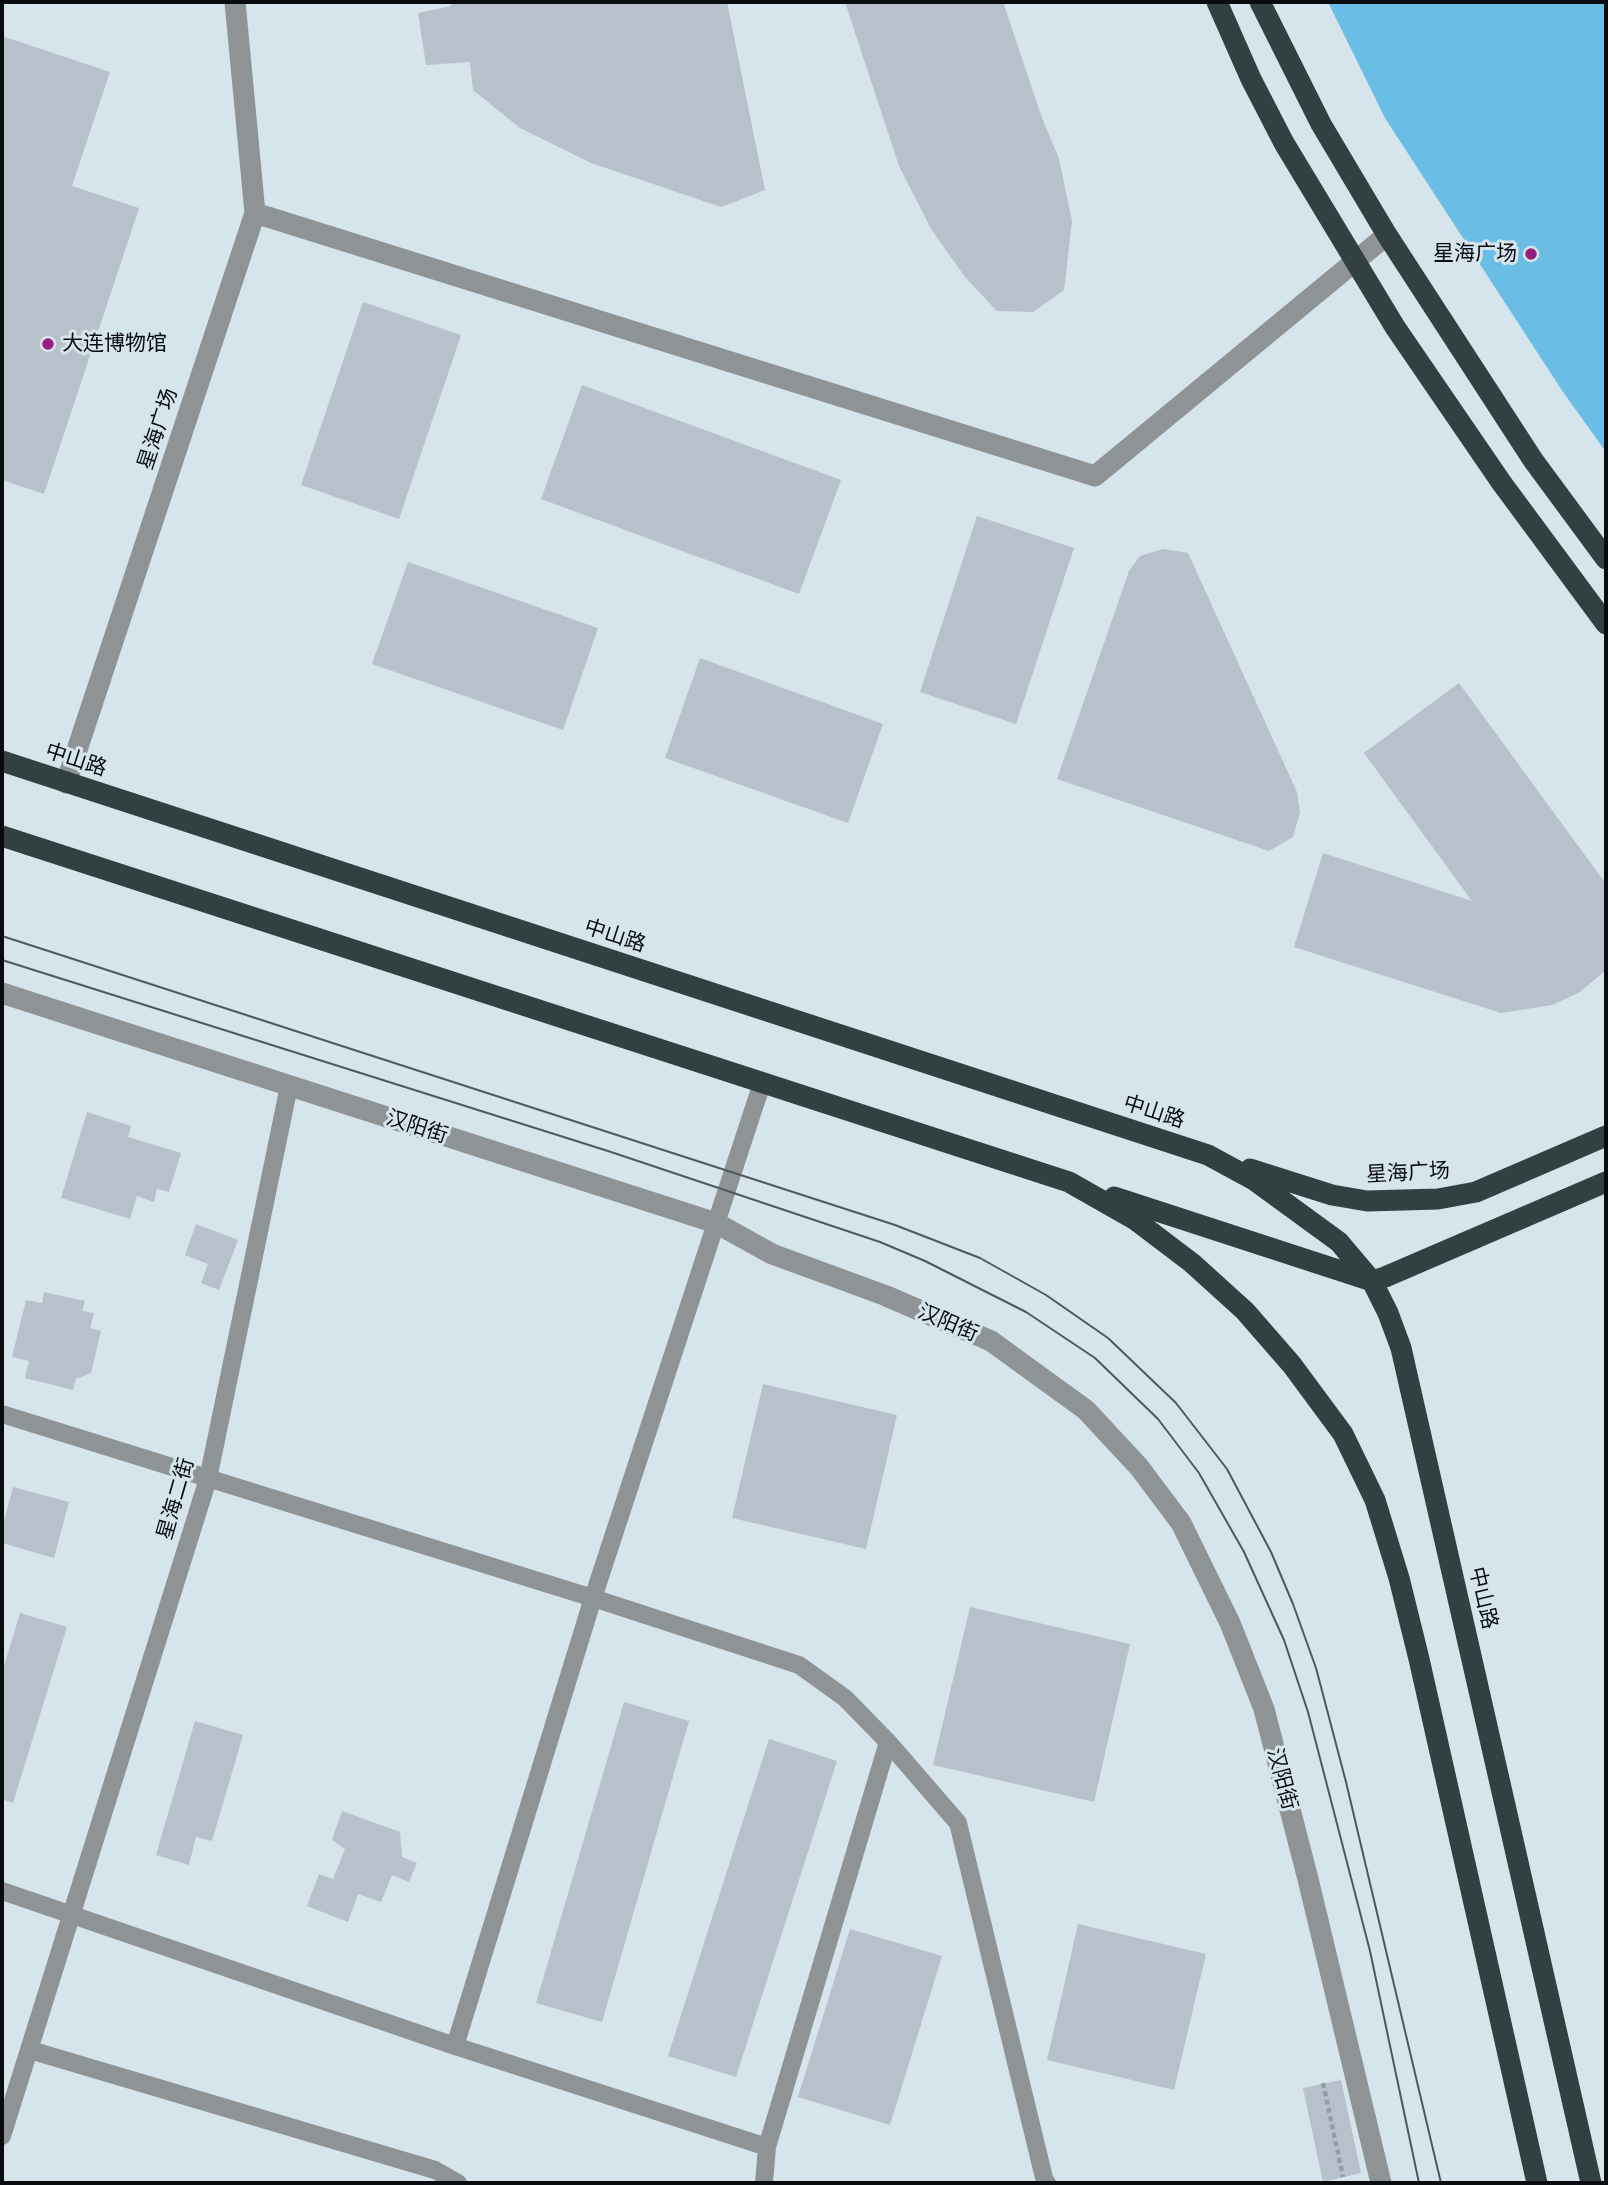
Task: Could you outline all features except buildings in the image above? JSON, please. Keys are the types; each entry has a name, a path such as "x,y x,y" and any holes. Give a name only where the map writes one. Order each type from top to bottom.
{"highway":[{"path":"1217,2 1251,79 1284,143 1395,327 1501,482 1606,625"},
{"path":"1260,2 1321,124 1387,235 1534,460 1606,559"},
{"name":"中山路","path":"2,761 1208,1155 1254,1180 1339,1242 1372,1281 1401,1348 1591,2183"},
{"path":"2,836 1372,1281 1606,1182"},
{"name":"星海广场","path":"1208,1155 1332,1195 1367,1201 1403,1202 1476,1192 1606,1136"},
{"path":"1069,1182 1134,1219 1192,1263 1245,1311 1292,1365 1343,1434 1376,1500 1419,1659 1537,2183"}],"street":[{"name":"星海广场","path":"66,783 255,213 235,2"},
{"path":"255,213 1095,476 1387,235"},
{"name":"汉阳街","path":"2,993 716,1223 772,1254 884,1295 991,1341 1086,1410 1139,1466 1181,1523 1230,1623 1264,1709 1381,2183"}],"lane":[{"path":"455,2046 593,1598 762,1083"},
{"name":"星海二街","path":"2,2136 208,1479 289,1086"},
{"path":"2,1414 799,1665 845,1698 888,1742 958,1823 1047,2183"},
{"path":"764,2183 768,2147 888,1742"},
{"path":"2,1891 455,2046 768,2147"},
{"path":"30,2050 435,2170 458,2183"}],"path":[{"path":"1323,2083 1343,2177"}],"shaded area":[{"name":"星海广场","path":"1328,2 1606,2 1606,452 1561,389 1385,118"}],"tram line":[{"path":"2,936 895,1225 980,1258 1046,1295 1108,1338 1176,1403 1227,1469 1271,1552 1293,1604 1316,1668 1346,1782 1441,2183"},
{"path":"2,960 608,1151 880,1242 925,1261 1026,1312 1095,1358 1158,1419 1199,1473 1244,1552 1284,1640 1308,1712 1370,1951 1419,2183"}],"place":[{"name":"星海广场","path":"1531,254"},
{"name":"大连博物馆","path":"48,344"}]}
